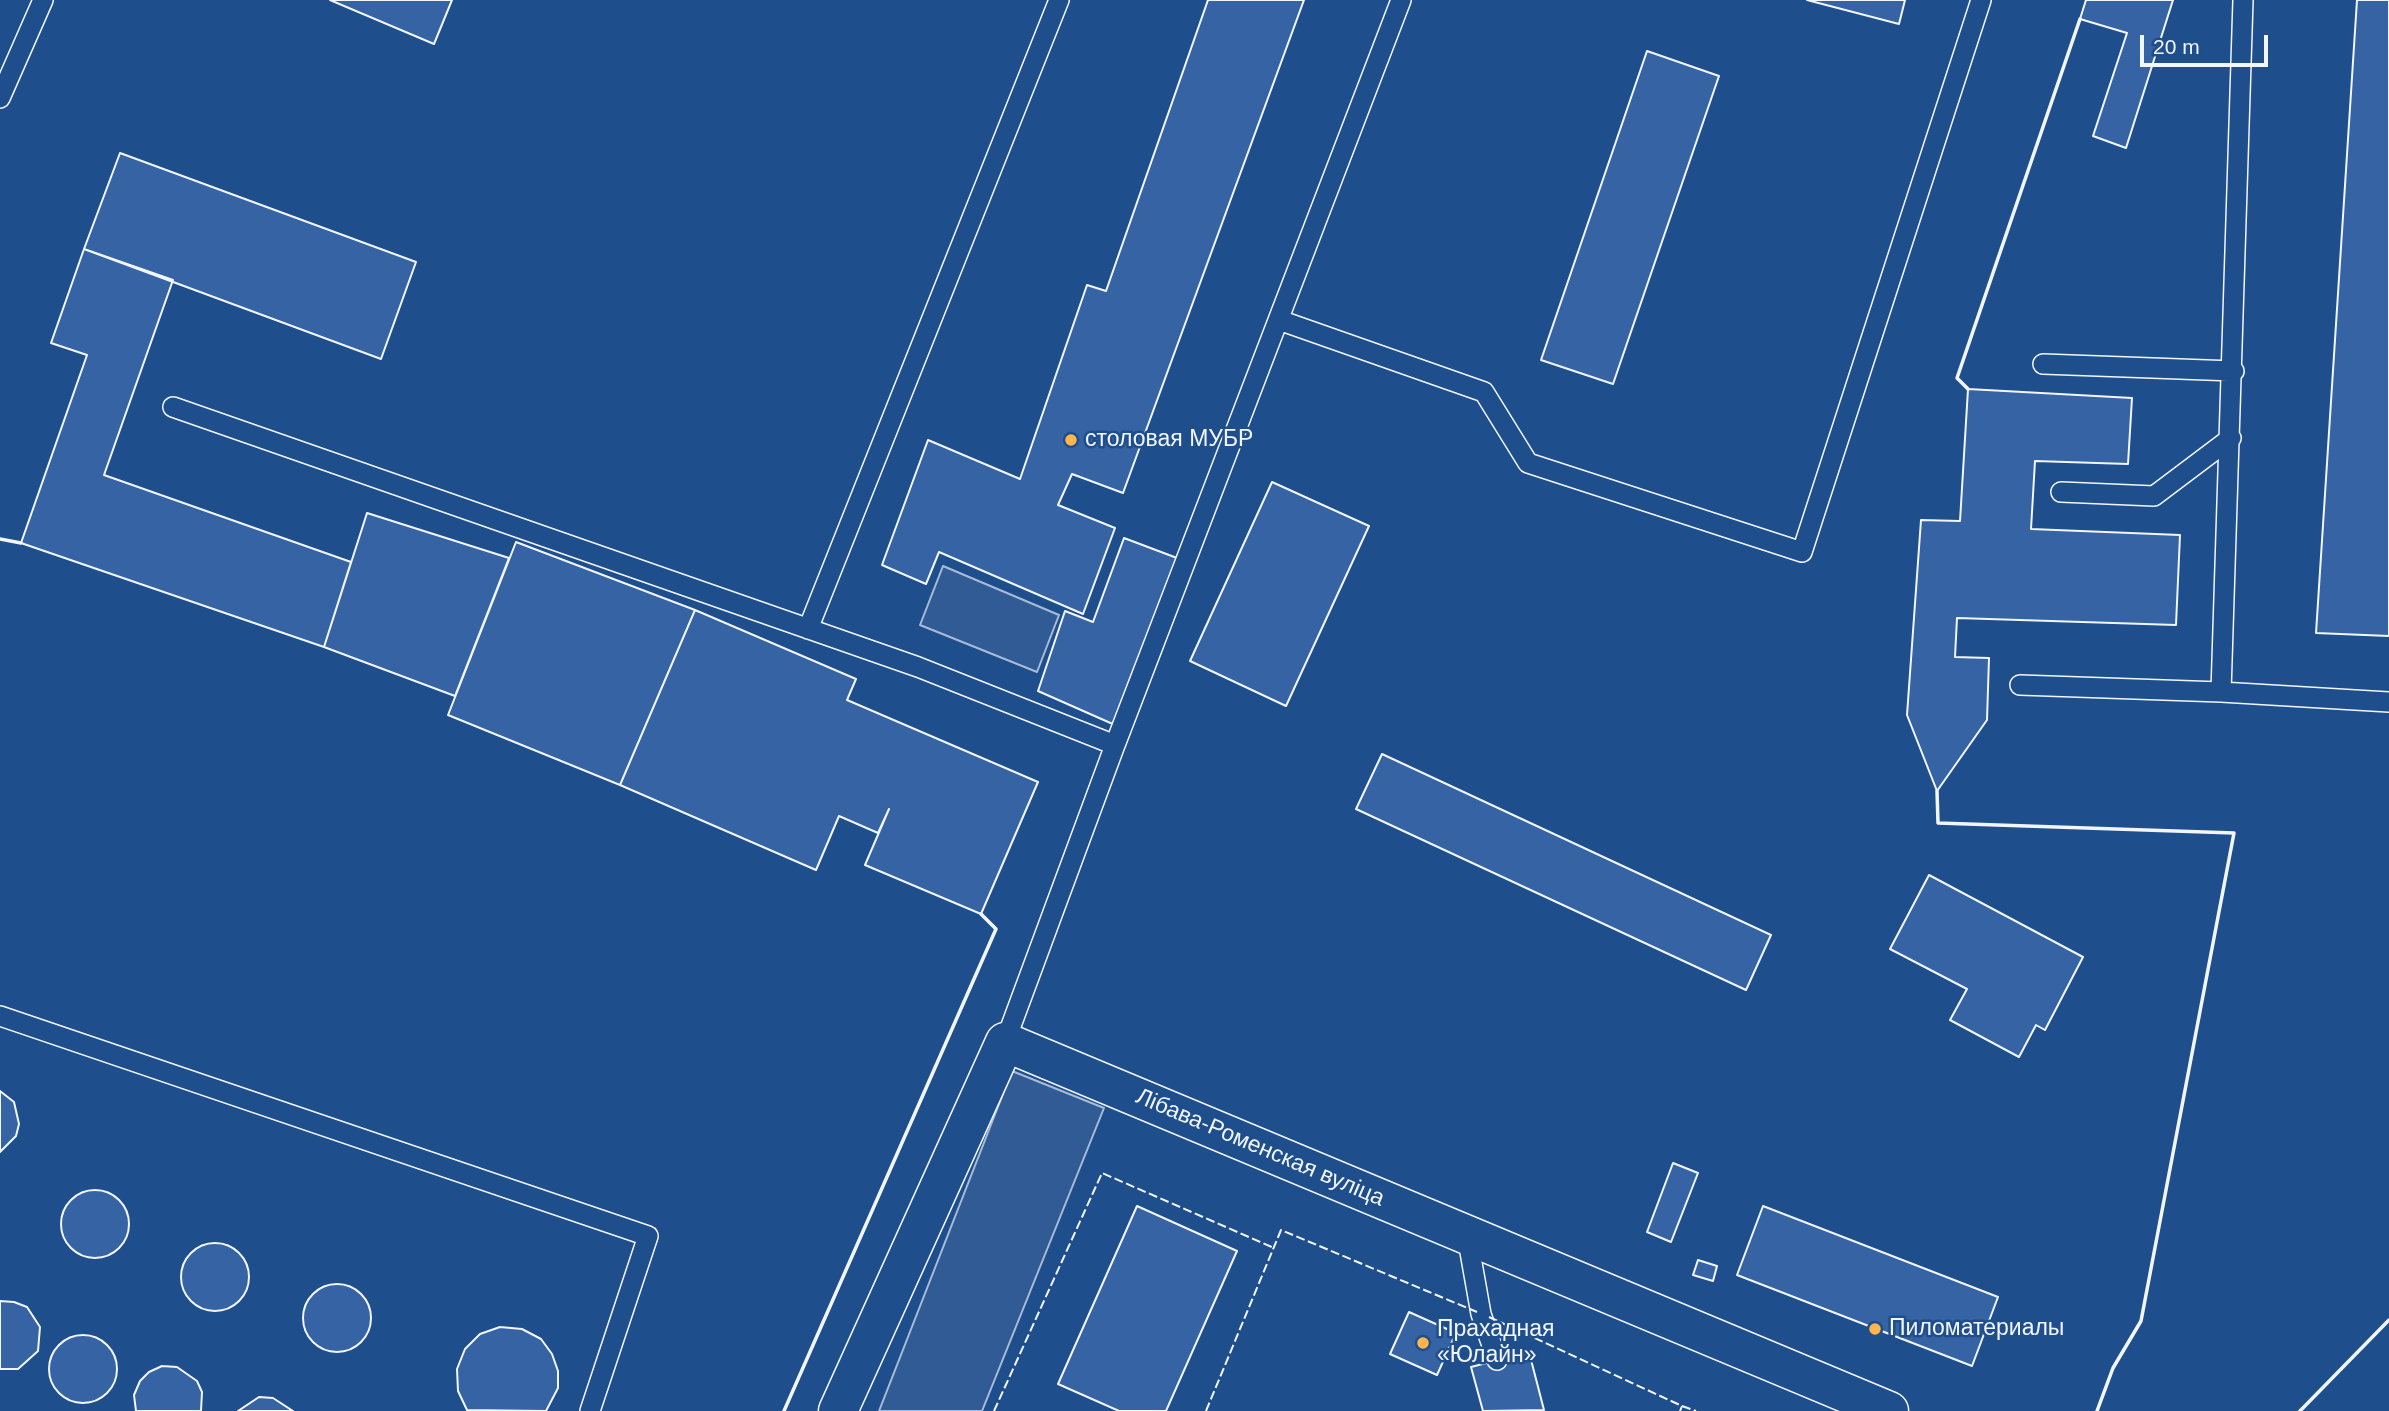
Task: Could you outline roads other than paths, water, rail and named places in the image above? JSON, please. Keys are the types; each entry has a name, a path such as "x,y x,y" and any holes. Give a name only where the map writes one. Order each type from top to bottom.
{"street":[{"name":"Лібава-Роменская вуліца","path":"1004,1042 1889,1411"},
{"path":"838,1411 1004,1042"}],"lane":[{"path":"0,98 43,0"},
{"path":"808,629 1059,0"},
{"path":"1004,1042 1401,0"},
{"path":"1279,320 1484,393 1528,463 1802,552 1981,0"},
{"path":"2221,692 2234,371 2243,0"},
{"path":"2043,364 2234,371"},
{"path":"173,407 918,667 1115,745"},
{"path":"2061,492 2154,496 2231,438"},
{"path":"2020,685 2221,692 2389,702"},
{"path":"0,1016 648,1236 590,1411"},
{"path":"1467,1235 1481,1314 1497,1360"}],"place":[{"name":"столовая МУБР","path":"1071,440"},
{"name":"Пиломатериалы","path":"1875,1329"},
{"name":"Прахадная «Юлайн»","path":"1423,1343"}]}
